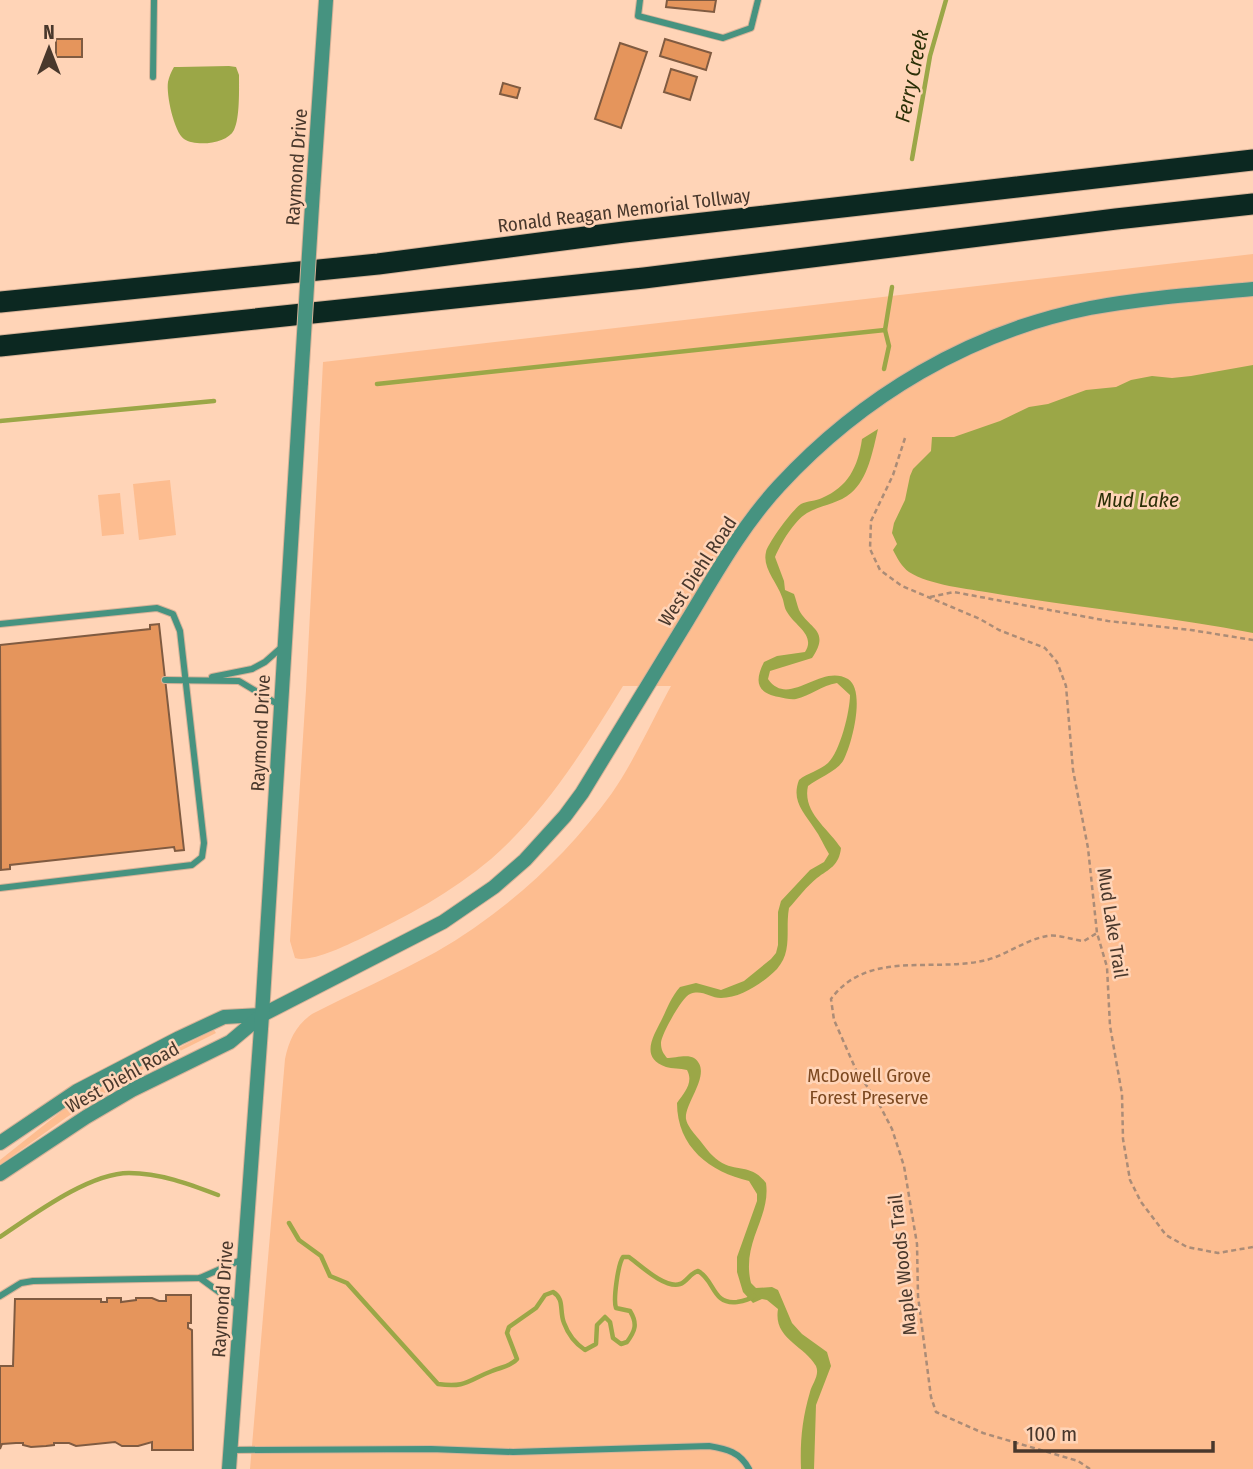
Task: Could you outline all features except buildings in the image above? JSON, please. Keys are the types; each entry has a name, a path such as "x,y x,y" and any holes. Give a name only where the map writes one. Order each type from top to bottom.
{"highway":[{"name":"Ronald Reagan Memorial Tollway","path":"0,303 378,264 624,232 1253,160"},
{"path":"0,346 644,278 1253,204"}],"street":[{"name":"Raymond Drive","path":"229,1469 262,1015 326,0"},
{"name":"West Diehl Road","path":"0,1174 132,1090 230,1042 262,1015 443,922 494,887 532,852 582,793 742,534 777,487 825,440 857,414 906,380 950,355 1009,332 1090,309 1253,289"},
{"name":"West Diehl Road","path":"0,1143 77,1091 179,1038 224,1017 262,1015"}],"lane":[{"path":"153,0 153,77"},
{"path":"640,0 639,16 723,38 751,28 758,0"},
{"path":"0,624 157,608 173,614 180,631 204,843 202,856 192,865 0,888"},
{"path":"196,680 252,668 265,662 285,645"},
{"path":"166,680 239,681 281,706"},
{"path":"0,1296 21,1283 33,1281 200,1278 244,1258"},
{"path":"200,1278 241,1308"},
{"path":"230,1450 431,1449 513,1452 709,1447 730,1450 744,1459 749,1469"}],"path":[{"name":"Mud Lake Trail","path":"905,438 893,475 871,521 870,549 880,570 902,586 980,619 999,631 1045,648 1057,662 1066,686 1073,770 1088,848 1097,933 1107,967 1110,1026 1122,1094 1123,1139 1130,1180 1166,1235 1187,1247 1218,1253 1253,1247"},
{"path":"927,597 954,592 1108,621 1157,625 1253,640"},
{"name":"Maple Woods Trail","path":"1090,1469 1078,1461 983,1433 936,1412 931,1397 918,1296 917,1244 904,1166 892,1129 853,1063 835,1020 831,999 841,985 856,975 874,969 983,961 1047,936 1084,941 1097,933"}],"green space":[{"name":"McDowell Grove Forest Preserve","path":"1253,254 1253,1469 250,1469 285,1059 294,1034 312,1014 436,952 486,919 532,882 574,840 612,793 671,686 623,686 547,800 511,840 461,882 411,913 354,942 318,956 295,958 290,941 323,362"},
{"path":"170,480 176,535 139,540 133,484"},
{"path":"120,493 124,534 102,536 98,495"},
{"path":"214,1030 216,1033 140,1071 67,1117 0,1165 0,1160 63,1110 115,1080"}],"water":[{"path":"174,67 236,67 239,75 238,111 234,130 225,138 211,143 196,143 184,139 174,121 168,95 168,82"},
{"name":"Mud Lake","path":"1253,365 1253,633 949,586 909,572 893,550 897,544 892,533 894,523 905,500 910,476 913,469 931,451 932,437 954,437 1000,421 1029,407 1048,404 1086,390 1116,387 1131,380 1152,376 1191,376"},
{"path":"878,429 869,464 857,487 841,500 812,510 797,521 775,557 785,590 794,594 799,610 816,631 819,641 812,658 770,671 768,679 776,687 785,689 827,676 837,676 848,679 856,694 856,718 843,761 808,786 807,795 818,820 841,848 840,854 833,866 813,881 789,908 787,948 777,969 744,993 721,998 690,994 672,1017 661,1043 667,1058 691,1057 699,1064 700,1079 686,1119 692,1131 719,1161 749,1170 766,1183 764,1208 750,1255 751,1283 756,1288 772,1287 778,1290 792,1323 827,1352 831,1366 816,1405 814,1469 801,1469 803,1421 817,1369 811,1359 780,1328 778,1309 767,1300 753,1303 743,1292 737,1272 737,1257 757,1201 757,1194 749,1181 709,1164 689,1145 678,1119 677,1103 687,1088 689,1075 687,1070 668,1068 658,1063 653,1058 651,1046 669,1003 680,987 696,983 721,990 744,981 771,959 778,945 778,912 781,901 810,870 824,862 829,854 800,806 797,787 799,780 828,763 837,750 844,731 850,695 837,683 794,699 766,693 760,686 759,675 764,662 777,656 805,652 808,646 803,631 786,610 765,558 776,534 797,507 820,499 845,482 858,458 862,439"}],"waterway":[{"name":"Ferry Creek","path":"912,159 930,56 946,0"},
{"name":"Ferry Creek","path":"884,369 889,346 885,330 892,287"},
{"path":"377,384 885,330"},
{"path":"0,421 214,401"},
{"path":"0,1237 79,1187 113,1175 129,1173 163,1177 218,1195"},
{"path":"289,1223 299,1240 321,1256 330,1276 347,1283 438,1384 462,1384 514,1362 517,1359 507,1333 509,1327 536,1308 545,1295 553,1292 559,1298 568,1331 575,1342 585,1350 596,1344 597,1325 605,1317 610,1322 613,1338 621,1344 627,1342 634,1331 634,1320 630,1311 616,1308 615,1304 623,1257 629,1257 653,1275 674,1285 682,1283 698,1271 704,1275 718,1296 729,1302 744,1301 754,1296"}]}
